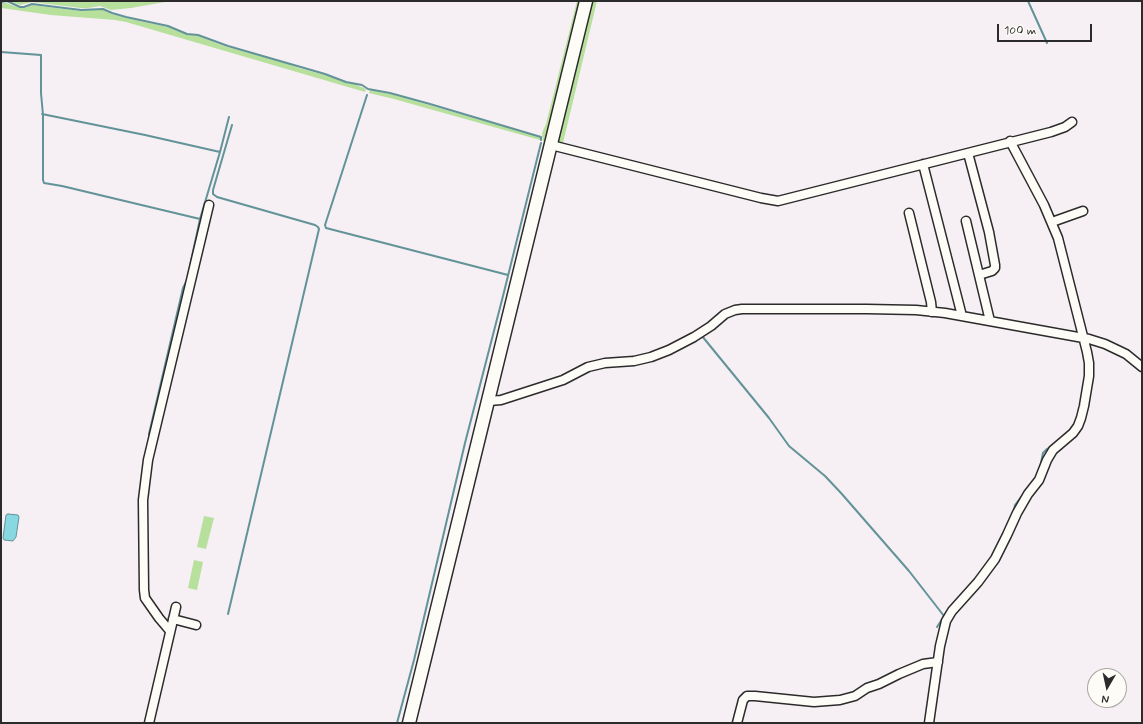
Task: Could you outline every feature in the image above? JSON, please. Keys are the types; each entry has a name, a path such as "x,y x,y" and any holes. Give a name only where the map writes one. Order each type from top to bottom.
{"main road":[{"path":"410,723 586,1"}],"street":[{"path":"551,145 778,201 1010,141 1051,132 1065,127 1072,122"},
{"path":"929,723 946,621 952,611 978,582 994,558 1007,535 1016,512 1039,480 1047,460 1053,450 1073,433 1081,418 1089,376 1089,363 1084,337 1058,238 1052,222 1010,141"},
{"path":"968,153 989,232 995,268 992,271 980,275"},
{"path":"923,164 962,316"},
{"path":"170,631 158,618 145,598 144,500 148,460 209,205"},
{"path":"1052,222 1083,211"},
{"path":"909,213 931,302 932,312"},
{"path":"966,221 990,321"},
{"path":"489,401 501,400 563,380 588,367 605,363 651,357 669,350 694,337 711,326 725,314 742,309 867,309 932,312 962,316 1084,337 1105,344 1126,354 1142,367"},
{"path":"149,723 176,607"},
{"path":"173,620 196,625"},
{"path":"737,723 743,700 748,696 814,702 840,700 856,696 867,688 923,664 938,662"}],"green space":[{"path":"9,1 171,1 111,10 100,6 81,8 32,2 20,5"},
{"path":"577,1 583,1 548,142 543,141 542,133 546,124"},
{"path":"592,1 597,1 563,143 557,142"},
{"path":"1,3 6,3 20,8 25,8 32,5 81,11 102,9 111,14 168,27 227,47 286,63 366,89 365,92 126,22 51,15 1,8"},
{"path":"370,90 391,94 540,137 540,140 369,93"},
{"path":"204,516 214,518 206,549 197,547"},
{"path":"194,560 203,562 197,590 188,588"}],"water":[{"path":"6,515 18,515 19,517 16,537 13,541 4,540 3,538"}],"waterway":[{"path":"1,2 7,1 20,7 32,4 81,10 103,9 126,17 168,26 187,34 198,35 228,46 325,74 346,82 362,85 368,89 390,93 430,104 541,137 541,140"},
{"path":"1028,1 1047,43"},
{"path":"1,52 41,55 44,183 200,219"},
{"path":"367,95 325,225 326,228 508,275"},
{"path":"42,114 220,152"},
{"path":"150,439 149,434 183,288 187,280 200,219 229,117"},
{"path":"228,614 319,229 315,225 217,197 213,194 232,125"},
{"path":"397,723 414,660 465,443 541,143"},
{"path":"702,336 769,418 789,446 825,476 841,493 909,571 944,616"},
{"path":"1040,468 1043,453 1056,443"},
{"path":"1013,514 1015,505 1025,492"},
{"path":"937,627 948,610"}]}
